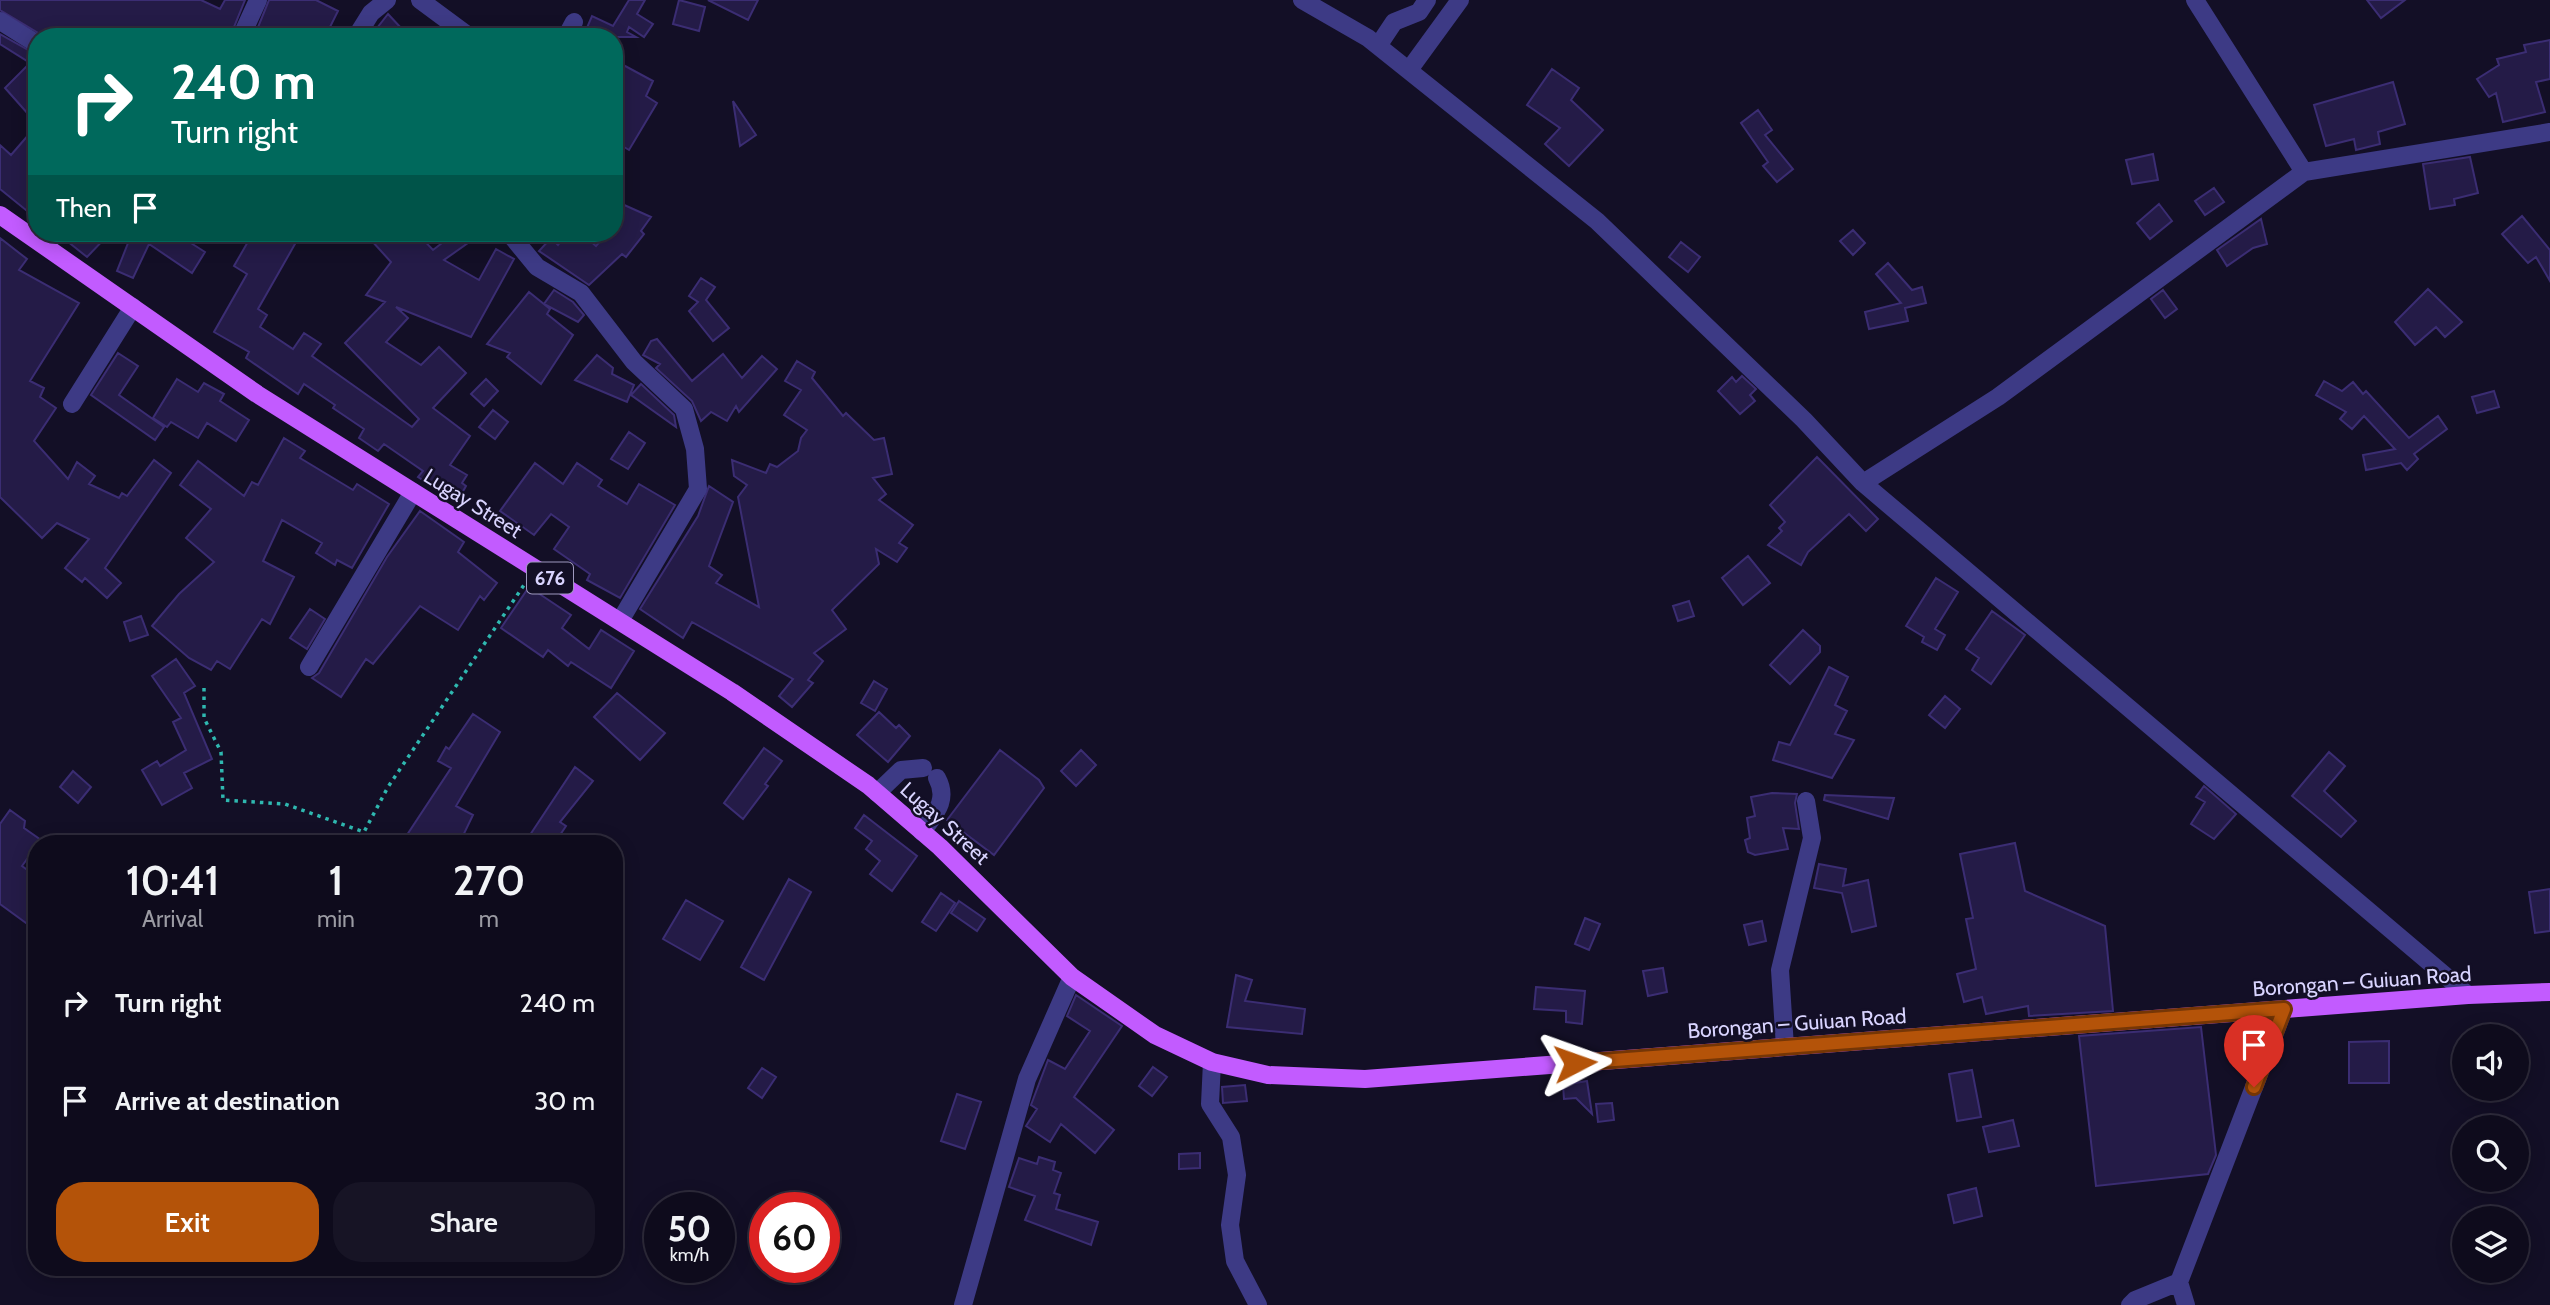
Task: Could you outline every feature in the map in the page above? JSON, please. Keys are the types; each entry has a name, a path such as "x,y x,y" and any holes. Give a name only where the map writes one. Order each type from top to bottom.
{"main road":[{"name":"Lugay Street","path":"0,215 28,234"},
{"name":"Lugay Street","path":"39,242 257,394 732,692 877,793 922,832 1072,976"},
{"name":"Borongan – Guiuan Road","path":"1072,976 1155,1035 1212,1062 1268,1075 1365,1079 2468,995 2550,992"}],"street":[{"path":"245,28 258,0"},
{"path":"362,28 371,13 387,0"},
{"path":"420,0 458,28"},
{"path":"1378,46 1394,22 1419,12 1427,0"},
{"path":"1409,70 1460,0"},
{"path":"2195,0 2304,172"},
{"path":"1305,1 1378,46 1597,221 1804,420 1863,483 2468,995"},
{"path":"0,21 28,38"},
{"path":"1863,483 1998,397 2304,172 2550,132"},
{"path":"516,242 537,267 581,293 634,362 684,410 695,449 698,489 620,621"},
{"path":"72,404 133,307"},
{"path":"309,667 413,492"},
{"path":"877,793 901,770 930,773 943,793 942,802 922,832"},
{"path":"1785,1047 1780,970 1812,838 1806,801"},
{"path":"962,1305 1027,1079 1072,976"},
{"path":"2186,1305 2179,1282 2284,1009"},
{"path":"1212,1062 1210,1104 1231,1137 1237,1175 1230,1224 1235,1261 1258,1305"},
{"path":"2130,1305 2135,1300 2179,1282"}],"path":[{"path":"204,688 204,718 221,752 223,800 285,804 363,832 388,787 535,568"}],"building":[{"path":"0,0 201,0 220,9 225,0 245,0 234,28 30,28 0,10"},
{"path":"269,0 316,0 338,11 330,28 258,28"},
{"path":"629,0 645,0 637,14 653,24 644,37 629,27 627,32 636,37 623,37 623,28 587,28 592,16 613,26"},
{"path":"679,0 705,7 699,31 673,24"},
{"path":"708,0 758,0 748,20"},
{"path":"2367,0 2405,0 2381,18"},
{"path":"388,14 401,28 377,28"},
{"path":"0,34 28,50 28,62 0,44"},
{"path":"2550,40 2550,79 2536,82 2545,112 2503,122 2496,93 2489,97 2477,79 2499,65 2497,59 2526,52 2524,45"},
{"path":"28,65 28,114 5,88"},
{"path":"623,65 653,81 646,96 657,103 629,150 623,146"},
{"path":"1552,69 1579,88 1571,100 1603,130 1569,166 1545,144 1560,128 1527,105"},
{"path":"2393,82 2405,124 2378,132 2380,144 2356,150 2354,139 2326,146 2314,105"},
{"path":"733,101 756,135 740,146"},
{"path":"1758,110 1772,130 1765,135 1793,169 1777,182 1763,166 1768,162 1741,123"},
{"path":"28,135 28,212 0,189 0,145 11,155"},
{"path":"2153,154 2158,180 2132,184 2126,160"},
{"path":"2470,157 2478,193 2454,199 2455,205 2430,209 2423,164"},
{"path":"2214,188 2224,202 2205,215 2195,201"},
{"path":"623,204 651,217 641,231 644,234 626,257 622,254 589,285 539,251 547,242 558,245 560,242 591,242 596,246 599,242 623,242"},
{"path":"2159,204 2172,221 2150,239 2137,223"},
{"path":"2522,216 2550,250 2550,281 2536,257 2528,263 2502,234"},
{"path":"2261,219 2267,244 2253,248 2227,266 2217,250"},
{"path":"1853,230 1865,243 1853,255 1840,241"},
{"path":"0,238 27,259 19,270 79,303 30,381 44,388 40,397 56,408 34,441 68,479 77,462 95,476 89,484 119,498 122,493 127,496 154,460 171,473 105,568 121,583 107,598 85,578 82,582 65,568 89,539 57,523 42,538 0,497"},
{"path":"68,242 101,242 87,257"},
{"path":"128,242 189,242 205,252 192,273 149,244 133,278 117,271"},
{"path":"248,242 295,244 258,309 267,315 260,327 293,349 304,333 321,344 312,356 412,427 419,419 345,343 385,302 366,295 391,262 373,242 425,242 433,250 443,242 469,242 444,260 479,280 496,249 514,259 471,337 396,307 408,318 386,342 421,365 439,347 466,373 433,408 470,436 450,465 467,475 462,483 466,486 457,502 418,477 423,471 384,444 378,451 359,438 364,429 333,408 335,405 304,384 298,394 246,358 249,352 214,332 247,274 234,266"},
{"path":"1681,242 1700,257 1688,272 1669,257"},
{"path":"1888,263 1912,290 1922,287 1926,303 1905,308 1908,321 1869,329 1865,312 1901,303 1876,274"},
{"path":"701,278 715,287 706,300 729,328 713,341 689,311 698,302 689,296"},
{"path":"2428,289 2462,322 2445,337 2436,327 2415,345 2395,322"},
{"path":"554,290 573,302 584,315 578,322 544,304"},
{"path":"2163,290 2177,309 2165,318 2151,299"},
{"path":"529,292 550,309 547,314 573,335 541,384 507,357 510,353 487,344"},
{"path":"657,339 692,381 723,354 742,378 762,356 777,369 739,412 736,406 727,421 711,412 701,421 692,401 656,368 660,364 643,355 651,341"},
{"path":"118,353 138,366 119,395 164,427 155,440 91,395"},
{"path":"597,355 613,368 612,374 634,385 627,402 575,380"},
{"path":"797,361 815,372 812,378 843,416 846,413 874,440 884,438 892,474 873,478 886,494 879,500 913,525 899,543 907,548 897,562 876,549 879,564 832,610 846,629 814,653 823,661 808,680 813,683 792,707 779,696 793,679 692,622 683,638 640,609 698,516 709,486 733,502 709,566 722,575 716,583 759,607 738,497 747,485 734,476 732,460 766,473 770,464 777,467 798,451 801,438 807,430 784,415 801,390 785,381"},
{"path":"1742,376 1756,389 1750,395 1755,401 1740,414 1718,391 1732,377 1736,382"},
{"path":"177,379 198,392 204,383 224,394 220,401 249,420 236,441 207,423 198,438 171,422 167,427 153,418"},
{"path":"486,379 498,391 484,406 471,394"},
{"path":"2324,381 2342,391 2353,382 2363,394 2366,391 2409,438 2438,416 2447,429 2414,454 2418,459 2407,470 2401,463 2366,470 2363,455 2395,449 2364,416 2352,429 2340,419 2346,412 2316,395"},
{"path":"641,384 674,415 676,427 631,395"},
{"path":"2494,391 2499,407 2477,413 2472,397"},
{"path":"493,410 508,422 495,439 479,427"},
{"path":"629,432 645,443 628,469 611,459"},
{"path":"284,438 305,451 300,458 353,490 357,484 389,504 352,568 337,560 335,565 316,553 322,543 282,520 263,561 294,577 270,624 262,619 230,669 217,661 211,670 189,658 152,626 179,594 214,562 186,538 211,509 180,485 198,461 244,496 252,482 258,485"},
{"path":"1817,457 1878,519 1866,531 1849,514 1808,552 1801,565 1768,545 1782,531 1779,528 1785,522 1770,505"},
{"path":"535,463 563,484 577,463 602,480 598,486 627,504 639,484 675,505 620,598 587,580 590,574 554,549 569,527 551,514 534,535 500,511"},
{"path":"420,511 464,542 458,552 497,583 484,600 480,596 458,630 420,606 373,664 366,659 341,697 312,678 319,673 387,557"},
{"path":"1748,556 1770,583 1743,605 1722,578"},
{"path":"1936,578 1958,592 1935,629 1945,635 1937,650 1922,642 1924,637 1906,626"},
{"path":"529,587 571,615 562,628 589,649 601,630 634,651 611,688 571,662 568,666 548,650 543,657 501,628"},
{"path":"1689,601 1694,616 1678,621 1673,606"},
{"path":"310,609 325,619 307,649 290,638"},
{"path":"1992,611 2025,635 1991,684 1972,670 1979,658 1966,649"},
{"path":"141,616 148,635 130,641 124,622"},
{"path":"1803,630 1820,646 1820,652 1790,684 1770,665"},
{"path":"176,659 195,686 184,693 212,759 184,773 192,788 162,805 142,770 157,761 160,766 186,750 173,722 181,718 152,676"},
{"path":"1829,667 1848,677 1835,705 1847,711 1835,734 1854,740 1832,778 1773,760 1779,742 1790,745"},
{"path":"874,681 887,689 875,711 861,703"},
{"path":"617,693 665,733 640,760 594,717"},
{"path":"1945,696 1960,709 1945,728 1929,715"},
{"path":"879,712 896,728 899,725 910,736 888,762 857,735"},
{"path":"473,714 500,732 456,806 473,815 463,835 407,835 451,768 438,761 446,747 449,749"},
{"path":"764,748 782,761 765,784 768,786 743,819 724,803"},
{"path":"1000,750 1039,780 1044,788 994,855 947,820"},
{"path":"1081,750 1096,765 1076,786 1061,771"},
{"path":"2329,752 2345,766 2324,791 2356,821 2341,837 2292,796"},
{"path":"575,767 593,781 560,822 566,826 560,835 530,835"},
{"path":"73,771 91,787 78,803 60,787"},
{"path":"2204,786 2236,814 2214,839 2191,824 2205,802 2196,797"},
{"path":"1772,793 1797,794 1795,803 1799,829 1783,828 1788,849 1755,855 1748,852 1745,840 1750,838 1747,818 1755,816 1751,797"},
{"path":"1825,795 1894,798 1888,819 1824,800"},
{"path":"10,810 25,821 24,828 34,835 28,835 28,858 22,866 28,870 28,924 0,904 0,824"},
{"path":"864,815 917,856 892,891 870,874 880,861 866,849 872,841 855,828"},
{"path":"2015,843 2025,891 2105,926 2113,1011 2029,1016 2028,1006 1986,1014 1982,997 1964,1002 1957,974 1976,969 1966,919 1973,918 1960,854"},
{"path":"1819,864 1846,869 1843,886 1868,880 1876,926 1852,932 1842,893 1814,888"},
{"path":"789,879 811,892 764,980 741,967"},
{"path":"2550,889 2550,931 2535,933 2529,892"},
{"path":"941,893 955,903 936,931 922,922"},
{"path":"686,900 723,921 700,960 663,939"},
{"path":"959,901 985,919 977,931 951,913"},
{"path":"1585,918 1600,924 1589,950 1575,944"},
{"path":"1762,921 1766,941 1749,945 1744,925"},
{"path":"1663,968 1667,992 1648,996 1643,971"},
{"path":"1236,975 1252,980 1245,1001 1305,1009 1302,1034 1227,1027"},
{"path":"1536,987 1585,991 1582,1024 1566,1022 1566,1011 1534,1009"},
{"path":"1076,995 1122,1026 1074,1097 1114,1130 1095,1153 1061,1124 1050,1142 1026,1126 1037,1109 1031,1105 1048,1060 1065,1069 1090,1031 1067,1016"},
{"path":"2201,1027 2216,1155 2208,1174 2096,1186 2079,1036"},
{"path":"2389,1041 2389,1083 2349,1083 2349,1042"},
{"path":"1153,1067 1167,1077 1152,1096 1139,1086"},
{"path":"762,1068 776,1077 762,1098 748,1088"},
{"path":"1972,1070 1981,1117 1957,1121 1949,1074"},
{"path":"1587,1081 1592,1114 1576,1098 1564,1099 1563,1085"},
{"path":"1245,1085 1247,1101 1223,1103 1222,1087"},
{"path":"957,1094 981,1102 965,1149 941,1141"},
{"path":"1612,1103 1614,1120 1598,1122 1596,1104"},
{"path":"2013,1120 2019,1146 1989,1152 1983,1127"},
{"path":"1200,1153 1200,1168 1179,1169 1179,1154"},
{"path":"1039,1157 1055,1162 1053,1170 1061,1173 1054,1193 1060,1195 1056,1209 1098,1222 1091,1245 1025,1220 1035,1196 1009,1187 1019,1158 1037,1164"},
{"path":"1976,1188 1982,1216 1954,1223 1948,1195"}],"route":[{"path":"1575,1063 2284,1009 2254,1087"}]}
